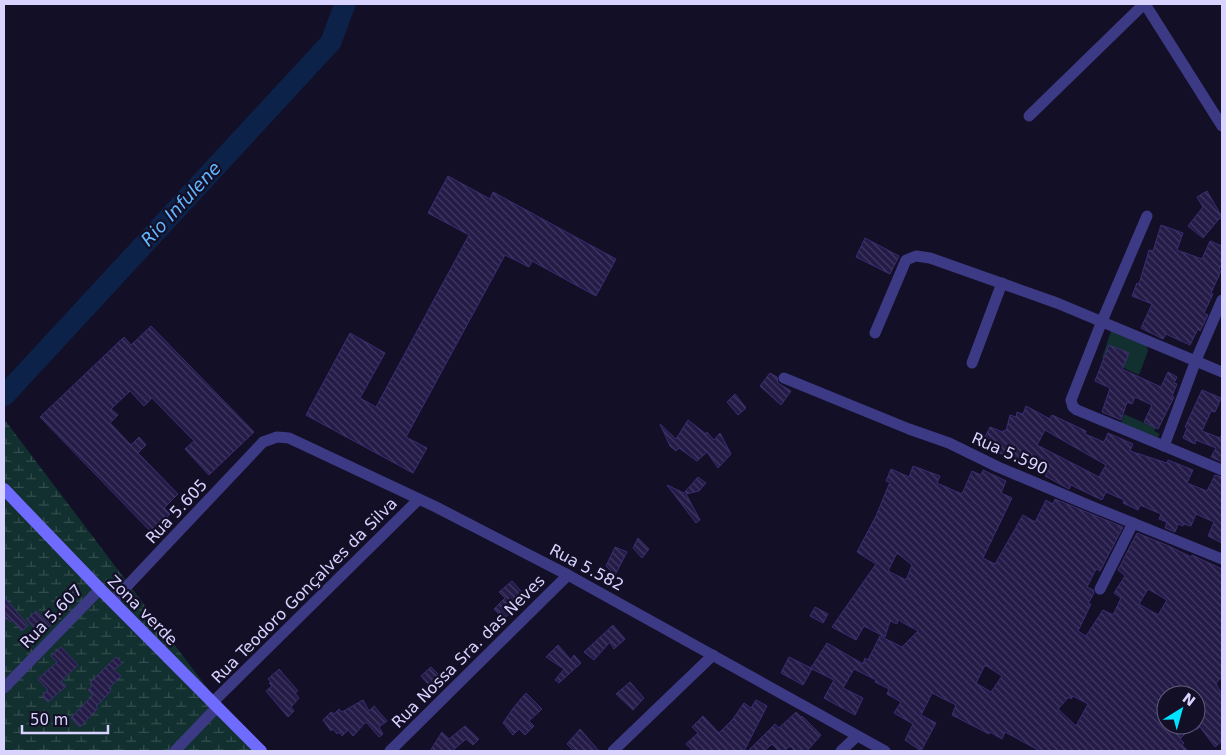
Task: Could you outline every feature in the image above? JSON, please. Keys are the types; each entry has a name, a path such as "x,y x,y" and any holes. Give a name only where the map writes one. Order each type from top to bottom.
{"street":[{"path":"1029,116 1144,4 1222,125"},
{"path":"1147,216 1102,321 1071,400 1072,407 1222,470"},
{"path":"875,332 906,260 916,256 930,258 1102,321 1222,372"},
{"path":"972,363 1002,284"},
{"path":"1164,446 1196,360 1222,300"},
{"name":"Rua 5.590","path":"784,378 909,430 949,443 998,467 1222,559"},
{"name":"Rua 5.582","path":"263,442 277,437 289,438 568,574 885,751"},
{"name":"Rua 5.605","path":"112,602 263,442"},
{"name":"Zona verde","path":"4,489 100,590 261,751"},
{"name":"Rua Teodoro Gonçalves da Silva","path":"175,751 214,705 418,500"},
{"path":"1100,589 1133,523"},
{"name":"Rua Nossa Sra. das Neves","path":"390,751 568,574"},
{"name":"Rua 5.607","path":"4,688 100,590"},
{"path":"613,751 713,656"},
{"path":"842,751 857,736"}],"green space":[{"path":"1111,331 1147,344 1148,351 1139,375 1102,358"},
{"path":"1124,414 1156,428 1154,431 1160,434 1157,439 1120,426"},
{"path":"4,419 220,705 254,751 4,751"}],"building":[{"path":"448,176 490,199 493,192 616,259 596,296 532,261 529,267 505,255 406,437 427,448 413,473 306,415 350,333 385,353 360,398 376,407 469,235 428,213"},
{"path":"1207,191 1222,217 1203,238 1188,226 1203,207 1197,197"},
{"path":"1161,225 1183,233 1177,250 1202,259 1210,241 1222,246 1222,263 1219,270 1221,271 1204,313 1208,315 1190,345 1166,334 1163,339 1141,328 1152,304 1132,296 1137,283 1139,284 1149,250 1153,251"},
{"path":"865,238 899,256 890,274 856,257"},
{"path":"151,326 254,432 209,475 185,449 194,441 152,398 144,406 130,391 111,409 118,415 110,423 131,445 139,437 146,445 138,453 178,494 164,508 170,514 151,532 40,417 124,337 131,345"},
{"path":"1109,345 1129,353 1122,369 1161,387 1168,372 1177,377 1174,383 1177,384 1172,396 1174,397 1158,429 1144,422 1152,405 1135,397 1132,404 1127,402 1121,420 1102,412 1110,388 1095,381"},
{"path":"770,373 777,377 778,383 791,391 781,405 760,386"},
{"path":"1202,390 1221,398 1215,412 1211,411 1202,431 1220,438 1222,434 1222,462 1211,457 1216,448 1196,440 1195,444 1183,438 1187,428 1185,427"},
{"path":"735,394 746,408 738,415 727,402"},
{"path":"1026,406 1050,419 1052,415 1086,431 1085,434 1104,442 1108,433 1133,444 1130,451 1167,463 1168,460 1193,470 1187,483 1207,491 1215,475 1222,477 1222,543 1208,536 1214,522 1196,514 1191,526 1178,524 1175,532 1165,528 1167,522 1159,519 1161,514 1140,505 1138,510 1123,503 1124,500 1106,492 1102,500 1071,485 1069,489 1045,476 1048,471 1024,460 1023,464 987,447 990,440 985,437 990,427 1003,432 1004,430 1006,431 1010,415 1016,417 1017,412 1023,414","holes":["1045,430 1106,465 1099,477 1037,445"]},
{"path":"688,420 706,434 707,432 714,440 720,433 731,454 718,468 707,452 697,461 679,448 676,451 670,446 660,424 676,439"},
{"path":"913,466 940,476 937,483 962,494 972,471 981,475 983,470 1006,481 1001,493 1012,498 983,558 995,564 1023,515 1035,522 1046,500 1053,504 1055,499 1123,527 1100,571 1096,569 1087,587 1093,590 1094,593 1088,604 1091,604 1078,631 1086,636 1103,610 1113,615 1121,598 1114,593 1125,576 1118,570 1137,533 1222,569 1222,677 1216,683 1222,695 1222,741 1215,747 1206,735 1206,685 1156,685 1156,735 1184,735 1180,739 1184,743 1182,745 1188,751 1040,751 1005,732 1002,739 952,715 956,705 932,693 921,715 936,723 921,751 905,740 913,724 894,713 901,702 887,694 889,689 875,682 876,680 854,669 843,688 863,698 855,715 824,698 834,680 812,669 803,685 781,673 789,657 811,668 827,643 863,664 865,658 868,660 880,636 902,647 918,631 898,620 897,624 890,621 885,637 864,626 856,640 832,627 876,564 857,552 876,516 890,482 886,481 891,469 909,477","holes":["897,553 912,565 906,580 888,571","1148,589 1167,600 1158,615 1139,604","985,665 1002,676 991,692 976,683","1073,696 1088,704 1076,726 1058,709 1069,697 1071,699"]},
{"path":"698,477 706,483 699,491 686,494 700,520 696,523 667,485 684,493"},
{"path":"638,538 649,549 642,558 633,548"},
{"path":"615,547 627,552 615,575 606,566"},
{"path":"512,581 527,598 504,619 494,609 505,598 499,592"},
{"path":"4,597 28,625 22,631 12,620 10,622 4,614"},
{"path":"815,607 828,614 823,623 810,616"},
{"path":"36,611 51,625 41,635 27,620"},
{"path":"613,625 625,639 614,649 610,642 594,660 584,652"},
{"path":"558,645 571,660 574,655 581,663 559,683 555,680 564,669 546,657"},
{"path":"61,647 78,665 61,681 66,686 48,702 42,696 48,690 38,679 57,662 51,656"},
{"path":"116,657 122,663 114,670 121,676 109,688 111,691 96,706 98,708 80,727 71,718 93,695 88,690 92,686 90,683"},
{"path":"431,667 446,682 435,692 421,676"},
{"path":"279,669 298,691 295,693 299,698 291,707 294,711 288,717 266,691 272,686 268,679"},
{"path":"630,682 644,698 633,710 616,694"},
{"path":"526,693 542,709 529,721 534,726 525,735 519,729 513,735 503,723"},
{"path":"363,700 369,711 374,706 387,721 379,727 383,734 379,737 366,722 353,736 348,730 342,736 333,729 331,731 323,720 331,712 334,714 339,709 342,712"},
{"path":"756,700 767,706 744,751 693,751 686,744 698,733 692,727 703,716 719,733 733,719 744,703 751,708"},
{"path":"796,712 821,735 807,751 795,751 790,746 784,751 779,751 772,744 764,751 748,751 775,724 779,728"},
{"path":"465,726 479,739 473,745 466,739 452,751 430,751 442,732 449,739"},
{"path":"580,729 599,751 574,751 567,744"}],"waterway":[{"name":"Rio Infulene","path":"4,396 331,42 345,4"}]}
